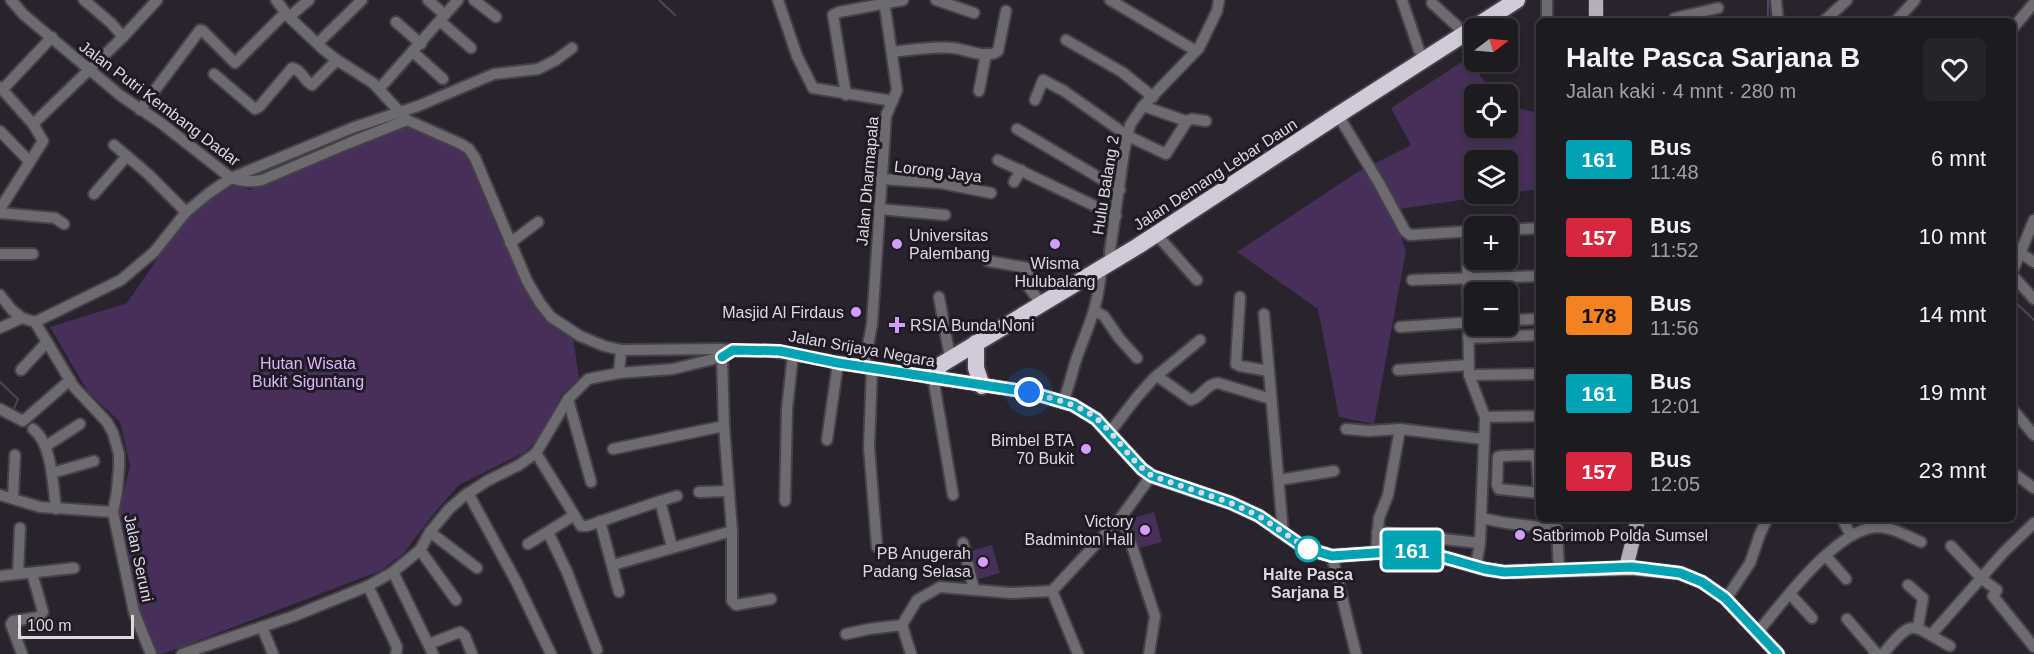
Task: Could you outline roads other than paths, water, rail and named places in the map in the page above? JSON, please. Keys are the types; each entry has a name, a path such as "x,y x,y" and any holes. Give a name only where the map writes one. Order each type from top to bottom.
{"highway":[{"name":"Jalan Demang Lebar Daun","path":"929,376 942,364 1107,260 1419,50 1500,0"},
{"name":"Jalan Demang Lebar Daun","path":"929,376 928,367 949,352 1037,298 1156,234 1517,0"},
{"path":"976,343 976,368 982,386"}],"main road":[{"path":"1596,0 1596,18"},
{"name":"Jalan Srijaya Negara","path":"929,376 1029,392 1073,405 1096,419 1142,469 1152,476 1231,503 1259,516 1305,548 1332,556 1418,550 1504,572 1626,568 1680,573 1702,582 1726,599 1778,654"},
{"path":"1626,568 1637,522"}],"street":[{"name":"Jalan Putri Kembang Dadar","path":"11,0 24,15 89,70 231,178 248,183 262,180 407,120"},
{"path":"84,0 111,23 123,37"},
{"path":"33,124 123,37 157,0"},
{"path":"276,0 289,17 337,60 380,89 407,120 469,149 481,170 527,281 551,317 580,336 621,350 733,350"},
{"path":"309,0 218,78 255,109 292,68 296,69 310,84 313,84 337,60"},
{"path":"318,43 362,0"},
{"path":"428,0 471,48"},
{"path":"380,89 458,0"},
{"path":"474,0 496,17"},
{"path":"778,0 798,56 813,88 893,101"},
{"path":"846,95 833,15 884,1 903,0"},
{"path":"936,0 974,13"},
{"path":"1110,0 1196,51"},
{"name":"Hulu Balang 2","path":"1064,402 1076,359 1095,311 1116,216 1130,125 1143,106 1196,51 1217,10 1219,0"},
{"path":"1402,0 1419,50"},
{"path":"1547,0 1547,18"},
{"path":"1776,0 1778,18"},
{"path":"1827,18 1847,0"},
{"path":"1899,18 1915,0"},
{"name":"Jalan Dharmapala","path":"877,547 869,447 868,368 886,116 897,90 884,1"},
{"path":"1431,3 1457,26"},
{"path":"2016,24 2034,3"},
{"path":"1675,18 1718,8"},
{"path":"892,52 954,48 994,54 998,51 1006,11"},
{"path":"396,22 443,79"},
{"path":"140,110 200,30 235,63"},
{"path":"52,38 1,88 33,124 43,141 4,194 0,211 55,218 64,224"},
{"path":"1066,40 1122,72 1153,98"},
{"path":"0,295 22,318 35,322 121,280 154,252 186,212 231,178 352,128 494,74 538,69 556,60 572,48"},
{"path":"979,91 986,54"},
{"path":"1035,100 1043,80 1064,91 1128,136 1166,154 1187,121 1192,118 1206,121"},
{"path":"1143,106 1187,121"},
{"path":"1338,115 1405,231 1410,235 1464,232"},
{"path":"1017,129 1120,190"},
{"path":"0,131 29,161"},
{"path":"114,145 148,174 186,212"},
{"path":"94,194 127,156"},
{"path":"998,160 1116,216"},
{"path":"1014,182 1021,170"},
{"name":"Lorong Jaya","path":"881,179 940,183 991,193"},
{"path":"879,209 945,215"},
{"path":"2016,261 2034,220"},
{"path":"510,243 538,222"},
{"path":"1518,229 1536,228"},
{"path":"1156,234 1197,280"},
{"path":"2019,252 2034,262"},
{"path":"0,254 33,254"},
{"path":"988,261 1028,268 1029,286 1037,298"},
{"path":"1467,282 1468,270"},
{"path":"1412,280 1536,276"},
{"path":"2016,279 2034,299"},
{"path":"939,297 949,352"},
{"path":"1240,297 1236,364 1269,371"},
{"path":"1095,311 1104,316 1137,358"},
{"path":"1264,314 1283,532"},
{"path":"0,328 22,318"},
{"path":"1518,320 1536,319"},
{"name":"Jalan Seruni","path":"35,322 80,395 107,422 117,444 119,467 113,512 135,612 151,654"},
{"path":"1400,327 1464,322"},
{"path":"1476,566 1480,543 1485,417 1469,370 1468,338 1536,335"},
{"path":"1110,432 1156,376 1200,340"},
{"path":"21,370 47,342"},
{"path":"619,373 621,350"},
{"path":"182,654 209,650 368,586 393,572 420,550 430,532 449,509 468,493 536,453 568,399 588,379 619,373 673,369 722,357 733,350"},
{"name":"Jalan Srijaya Negara","path":"733,350 763,350 929,376"},
{"path":"785,501 787,409 793,354"},
{"path":"722,357 724,426 732,531 732,603 736,605 771,599"},
{"path":"827,440 838,363"},
{"path":"1398,369 1536,374"},
{"path":"929,376 953,495"},
{"path":"1156,376 1191,400 1218,383 1271,399"},
{"path":"0,410 22,421 70,380"},
{"path":"568,399 591,482"},
{"path":"2016,414 2034,435"},
{"path":"1485,417 1536,416"},
{"path":"557,420 576,434"},
{"path":"46,446 80,424"},
{"path":"613,449 724,426"},
{"path":"33,429 46,446 56,509"},
{"path":"1346,429 1400,429 1483,439"},
{"path":"1376,552 1379,518 1388,495 1400,429"},
{"path":"536,453 580,526 587,526 677,495"},
{"path":"13,498 15,455"},
{"path":"1536,459 1532,455 1501,456 1497,460 1499,489 1536,493"},
{"path":"52,473 94,461"},
{"path":"1279,480 1334,471"},
{"path":"1483,473 1497,473"},
{"path":"2016,475 2034,488"},
{"path":"911,654 902,625 917,600 925,594 940,587 1011,593 1052,591 1122,516 1152,476"},
{"path":"699,492 729,491"},
{"path":"468,493 517,583 551,654"},
{"path":"0,495 40,507 113,512"},
{"path":"660,501 672,547"},
{"path":"528,544 573,516"},
{"path":"1122,516 1155,615 1149,654"},
{"path":"1481,518 1557,529 1558,571"},
{"path":"600,521 619,592"},
{"path":"1726,599 1750,563 1766,522"},
{"path":"1844,522 1851,535"},
{"path":"1931,635 2004,552 2034,523"},
{"path":"1757,633 1826,556 1851,535 1874,527 1887,528 1921,542"},
{"path":"18,574 20,528"},
{"path":"548,531 567,572 597,650"},
{"path":"613,565 732,531"},
{"path":"430,532 477,568"},
{"path":"1377,532 1480,543"},
{"path":"963,543 974,590"},
{"path":"1951,546 1982,579 1997,591 1993,596 2034,647 2025,654"},
{"path":"420,550 456,600"},
{"path":"1332,556 1356,654"},
{"path":"1826,556 1846,579"},
{"path":"0,576 75,568"},
{"path":"393,572 431,649 460,632 465,636 472,654"},
{"path":"22,654 11,626 12,622 39,617 43,612 32,573"},
{"path":"1908,585 1923,598 1918,627"},
{"path":"368,586 397,646 396,654"},
{"path":"1052,591 1078,654"},
{"path":"1790,594 1812,618"},
{"path":"1847,619 1877,654"},
{"path":"846,634 902,625"},
{"path":"262,627 273,654"},
{"path":"1883,654 1905,630 1918,627 1950,646"},
{"path":"1891,645 1899,654"}],"waterway":[{"path":"659,0 675,15"},
{"path":"1768,0 1768,18"},
{"path":"2016,303 2034,320"},
{"path":"0,382 18,399 13,411 26,414"}],"place":[{"name":"Universitas Palembang","path":"897,244"},
{"name":"Wisma Hulubalang","path":"1055,244"},
{"name":"Masjid Al Firdaus","path":"856,312"},
{"name":"RSIA Bunda Noni","path":"897,325"},
{"name":"Bimbel BTA 70 Bukit","path":"1086,449"},
{"name":"Victory Badminton Hall","path":"1145,530"},
{"name":"Satbrimob Polda Sumsel","path":"1520,535"},
{"name":"Halte Pasca Sarjana B","path":"1308,549"},
{"name":"PB Anugerah Padang Selasa","path":"983,562"}],"park label":[{"name":"Hutan Wisata Bukit Siguntang","path":"308,372"}]}
